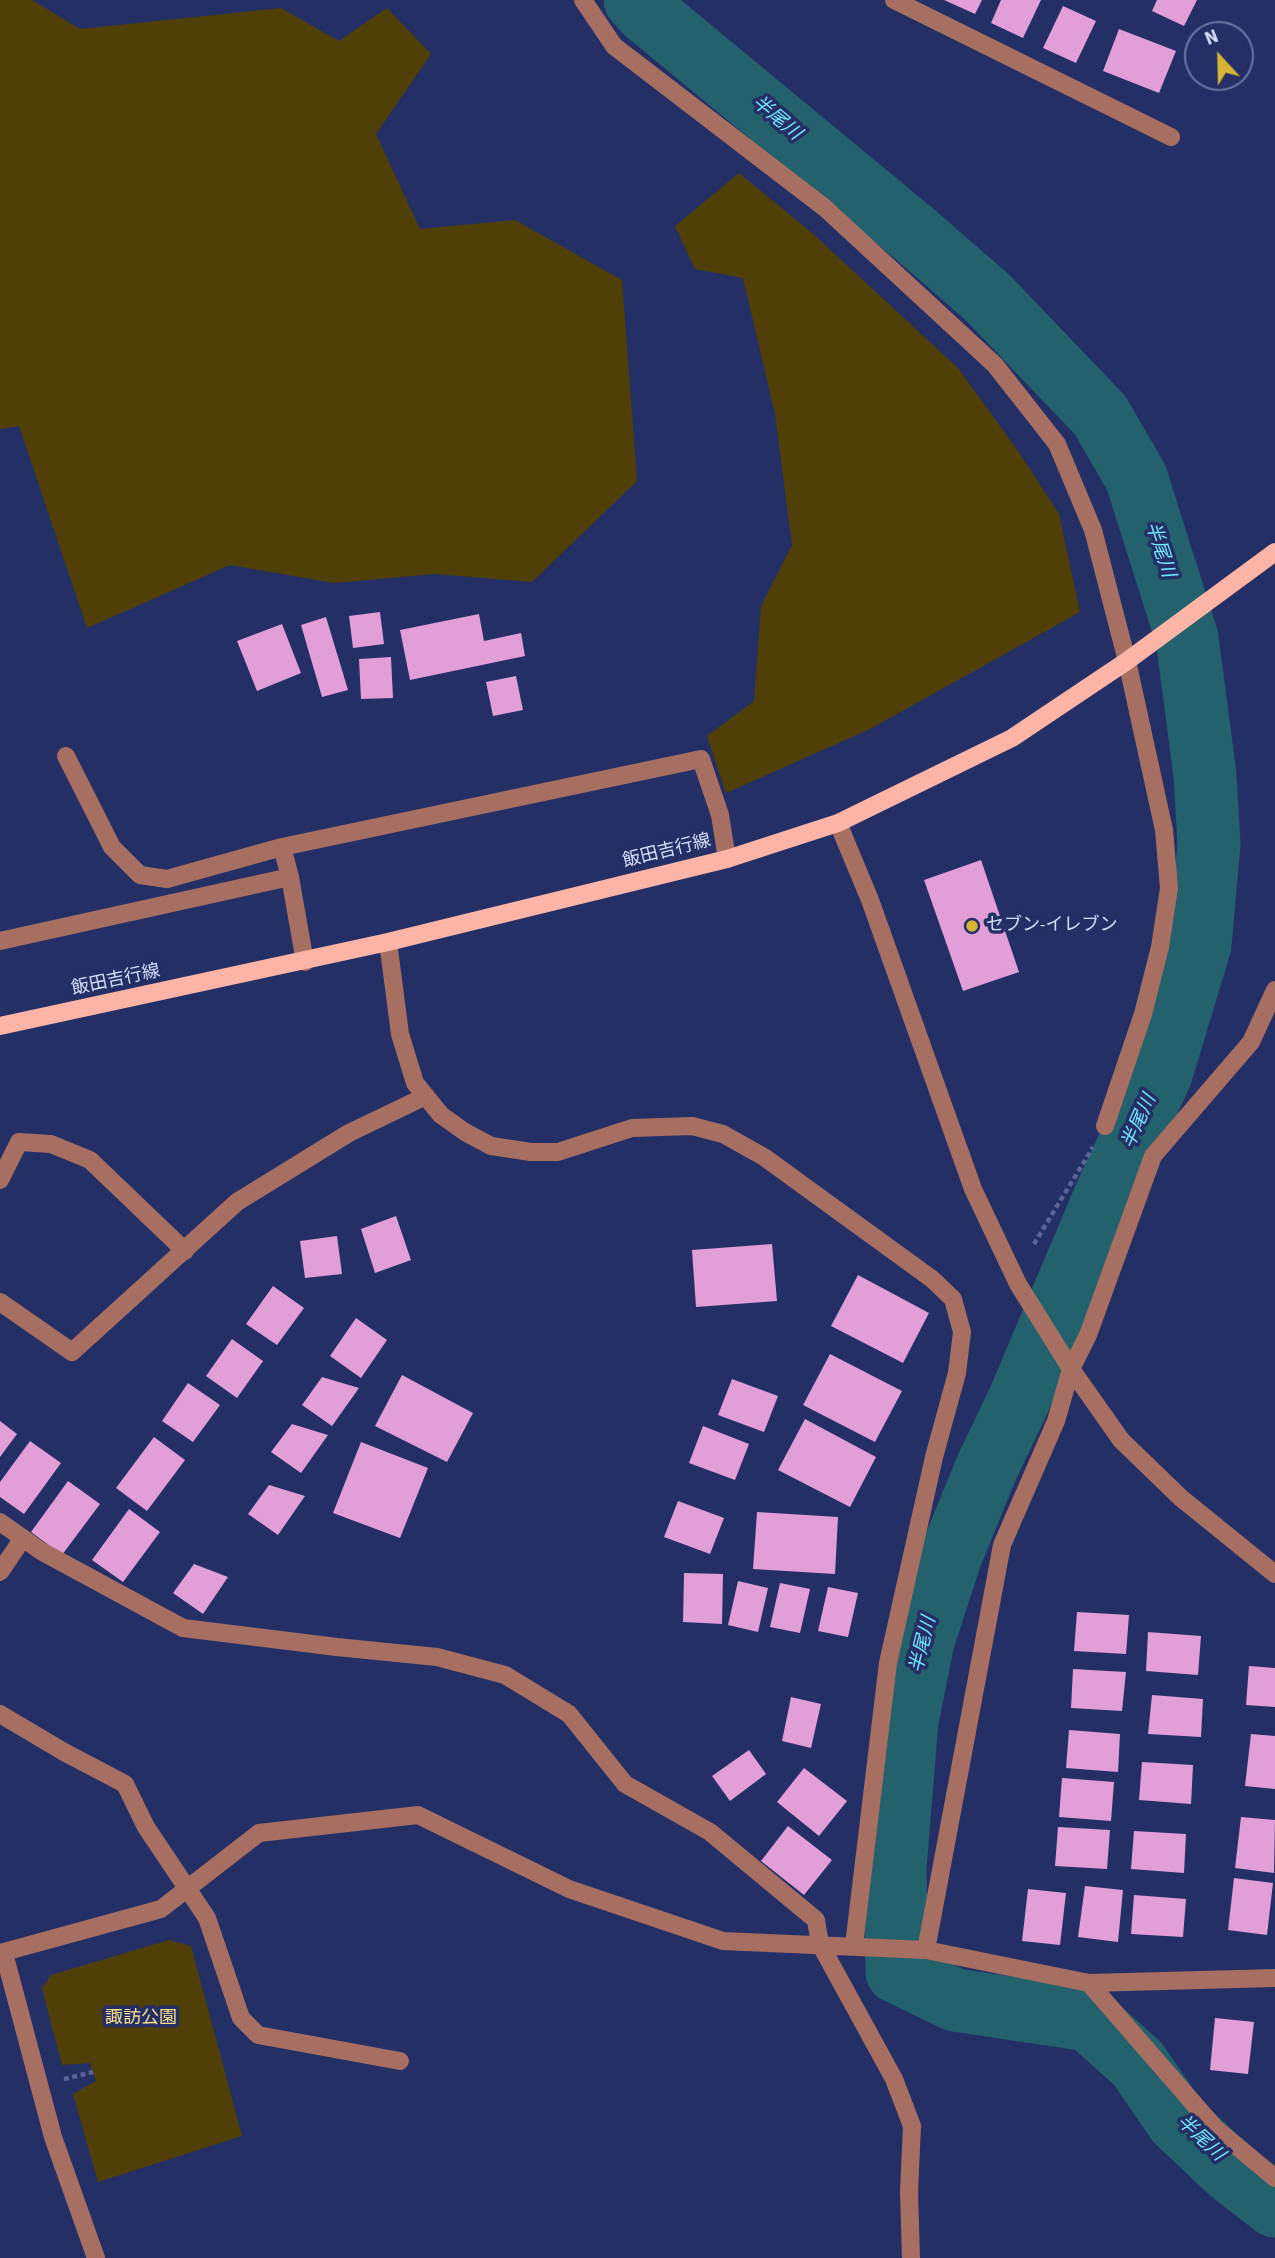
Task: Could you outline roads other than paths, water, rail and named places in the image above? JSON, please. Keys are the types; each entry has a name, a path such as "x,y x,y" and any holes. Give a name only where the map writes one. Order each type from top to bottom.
{"main road":[{"name":"飯田吉行線","path":"0,1026 388,942 727,859 838,822 1012,738 1127,661 1275,552"}],"street":[{"path":"583,0 614,46 825,208 995,365 1056,444 1093,530 1127,661 1164,830 1169,888 1160,947 1143,1014 1105,1126"},
{"path":"894,0 1171,137"},
{"path":"66,757 112,847 140,875 167,878 282,847 701,759 720,816 727,859"},
{"path":"838,822 870,900 973,1189 1018,1284 1071,1369 1121,1440 1181,1498 1275,1574"},
{"path":"282,847 305,962"},
{"path":"0,941 290,877"},
{"path":"388,942 400,1034 415,1083 442,1115 465,1132 491,1146 531,1152 558,1152 632,1128 692,1126 723,1134 774,1164 932,1279 953,1299 962,1332 957,1374 934,1457 888,1663 854,1945"},
{"path":"926,1950 1002,1545 1056,1421 1071,1369 1088,1335 1153,1156 1251,1042 1275,990"},
{"path":"0,1302 72,1352 237,1202 349,1133 426,1096"},
{"path":"0,1180 19,1142 51,1144 90,1160 185,1251"},
{"path":"0,1522 41,1551 183,1628 437,1657 505,1675 569,1714 625,1784 710,1832 816,1920 820,1944 894,2079 912,2126 909,2193 911,2258"},
{"path":"0,1572 23,1538"},
{"path":"0,1714 125,1784 146,1826 207,1918 241,2018 258,2035 400,2061"},
{"path":"96,2258 53,2137 2,1953 161,1909 259,1833 418,1815 569,1889 723,1941 926,1950 1089,1983 1275,1978"},
{"path":"1089,1983 1215,2128 1275,2178"}],"waterway":[{"name":"半尾川","path":"635,0 987,297 1100,415 1136,477 1187,638 1205,775 1209,844 1200,945 1161,1074 1104,1199 1019,1400 987,1467 951,1555 923,1641 907,1721 895,1868 897,1972 955,2000 1089,2020 1138,2064 1177,2121 1231,2172 1275,2206"}],"place":[{"name":"セブン-イレブン","path":"972,926"}],"park label":[{"name":"諏訪公園","path":"141,2019"}]}
